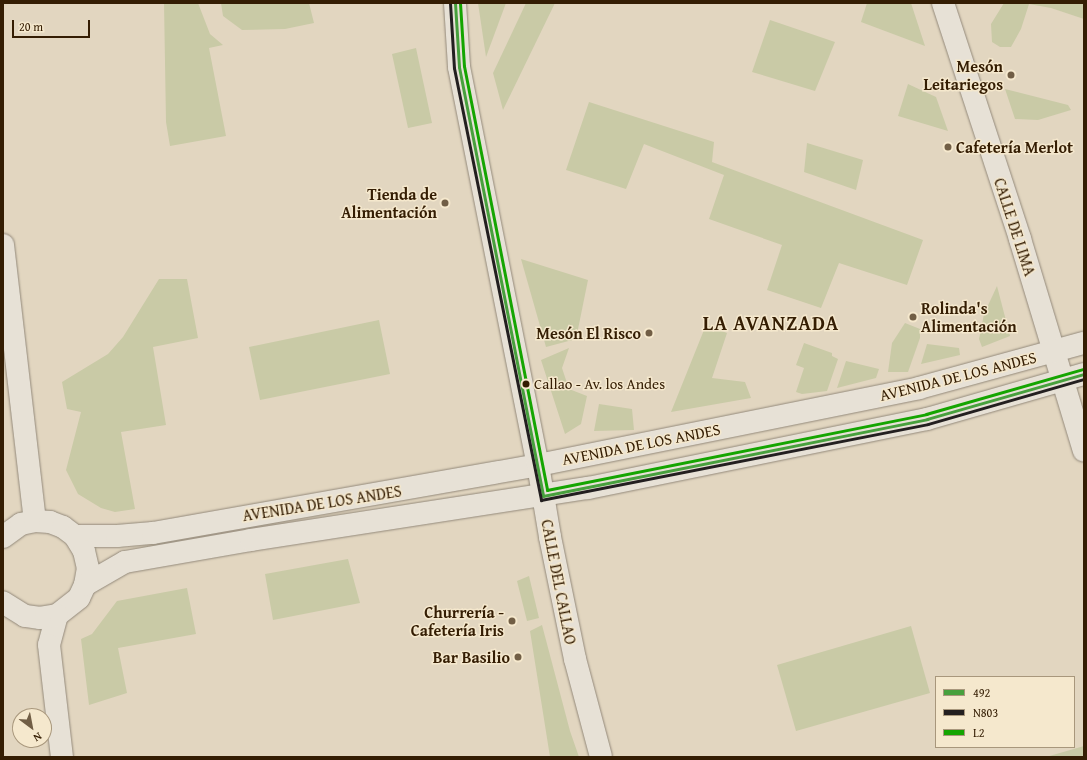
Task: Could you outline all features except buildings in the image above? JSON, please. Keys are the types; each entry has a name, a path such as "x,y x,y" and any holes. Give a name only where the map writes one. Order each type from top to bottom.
{"main road":[{"name":"CALLE DEL CALLAO","path":"455,3 459,67 575,659 601,757"},
{"name":"CALLE DE LIMA","path":"943,3 1053,351 1064,381 1084,451"},
{"path":"3,245 6,292 35,521"},
{"name":"AVENIDA DE LOS ANDES","path":"75,536 117,536 152,533 538,465 919,388 1084,343"},
{"name":"AVENIDA DE LOS ANDES","path":"85,585 125,562 258,538 543,496 829,441 927,419 1064,381 1084,374"},
{"path":"3,537 21,524 35,521 63,527 75,536 86,556 88,568 85,585 79,598 57,615 40,618 25,616 3,602"},
{"path":"57,615 49,646 62,757"}],"green space":[{"path":"164,3 198,3 210,34 223,45 209,48 226,136 170,146 166,122"},
{"path":"221,3 309,3 314,23 285,29 242,30 223,16"},
{"path":"478,3 506,3 486,57"},
{"path":"526,3 555,3 503,110 493,73"},
{"path":"867,3 911,3 925,46 861,22"},
{"path":"1004,3 1084,3 1084,19 1051,8 1029,4 1021,29 1011,47 1000,47 992,42 991,24"},
{"path":"770,20 835,42 815,91 752,72"},
{"path":"416,48 432,123 408,128 392,54"},
{"path":"908,84 936,97 948,131 898,116"},
{"path":"1005,89 1068,105 1071,110 1038,120 1015,119"},
{"path":"589,102 714,142 712,162 923,240 907,285 839,263 821,308 767,290 782,245 709,219 724,175 644,144 626,189 566,170"},
{"path":"807,143 863,160 856,190 804,172"},
{"path":"521,259 588,280 576,339 546,347"},
{"path":"159,279 187,279 198,338 153,347 166,425 121,432 135,509 115,512 101,508 78,494 66,470 81,412 67,409 62,382 108,354 123,337"},
{"path":"997,286 1010,336 982,347 979,339 984,314"},
{"path":"379,320 390,374 260,400 249,347"},
{"path":"905,323 920,329 920,338 908,372 888,372 892,343"},
{"path":"706,325 727,333 712,378 745,382 751,398 671,412"},
{"path":"804,343 832,353 832,356 838,359 827,391 802,394 796,392 804,368 796,365"},
{"path":"927,344 959,348 960,355 921,364"},
{"path":"569,348 562,368 569,389 587,396 581,424 565,434 541,360"},
{"path":"846,361 879,369 876,378 837,388"},
{"path":"599,404 632,409 634,430 594,431"},
{"path":"348,559 360,603 273,620 265,574"},
{"path":"529,576 539,618 527,621 517,581"},
{"path":"187,588 196,634 118,648 127,693 89,705 81,639 92,634 117,601"},
{"path":"542,625 570,731 579,757 550,757 530,631"},
{"path":"911,626 930,693 796,731 777,665"},
{"path":"1084,746 1084,757 1046,757"}],"transit line":[{"name":"N803","path":"450,3 454,68 541,500 928,424 1084,379"},
{"name":"492","path":"455,3 459,67 543,496 927,419 1084,374"},
{"name":"L2","path":"460,3 464,66 547,490 926,414 1083,369"}],"place":[{"name":"Mesón Leitariegos","path":"1011,75"},
{"name":"Cafetería Merlot","path":"948,147"},
{"name":"Tienda de Alimentación","path":"445,203"},
{"name":"Rolinda's Alimentación","path":"913,317"},
{"name":"Mesón El Risco","path":"649,333"},
{"name":"Callao - Av. los Andes","path":"526,384"},
{"name":"Churrería - Cafetería Iris","path":"512,621"},
{"name":"Bar Basilio","path":"518,657"}],"district":[{"name":"LA AVANZADA","path":"771,322"}]}
